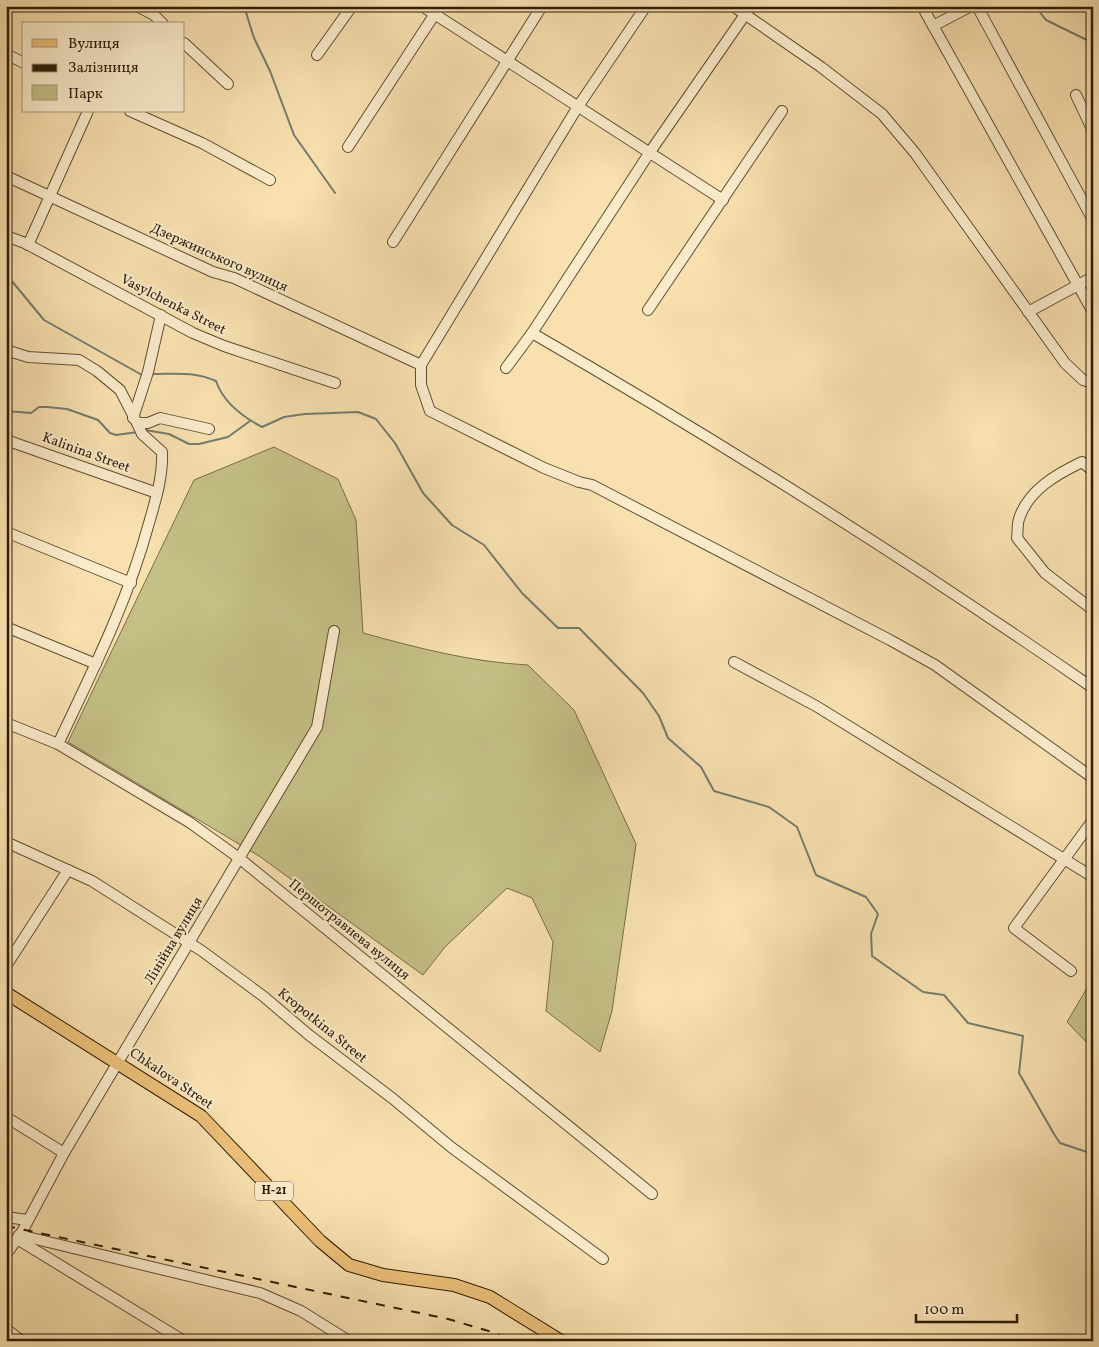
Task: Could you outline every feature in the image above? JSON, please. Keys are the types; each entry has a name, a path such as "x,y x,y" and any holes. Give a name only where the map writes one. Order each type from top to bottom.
{"main road":[{"name":"Chkalova Street","path":"6,993 201,1116 320,1241 349,1265 383,1275 454,1285 490,1297 561,1341"}],"street":[{"path":"137,6 161,22"},
{"path":"318,55 352,6"},
{"path":"422,6 437,11 506,61 723,200"},
{"path":"393,242 542,6"},
{"path":"646,6 578,108 421,366 421,385 430,411 544,468 579,482 592,485 890,640 935,665 1093,778"},
{"path":"733,6 748,10 882,114 915,152 1065,363 1082,380 1093,383"},
{"path":"922,6 1093,312"},
{"path":"933,26 971,6"},
{"path":"977,6 1093,220"},
{"path":"506,368 532,332 650,152 748,10"},
{"path":"348,148 437,11"},
{"path":"185,44 228,84"},
{"path":"6,54 22,61"},
{"path":"1076,95 1093,131"},
{"path":"648,310 782,111"},
{"path":"28,245 88,112"},
{"path":"132,112 202,143 270,180"},
{"name":"Дзержинського вулиця","path":"6,176 213,272 234,278 421,366"},
{"name":"Vasylchenka Street","path":"6,236 28,245 193,333 224,346 335,383"},
{"path":"1028,312 1093,277"},
{"path":"138,426 161,315"},
{"path":"532,332 658,405 844,523 999,623 1093,688"},
{"path":"6,350 28,357 79,360 97,370 120,390 138,426 162,452 162,472 131,583 96,664 58,744"},
{"path":"138,426 160,418 209,429"},
{"name":"Kalinina Street","path":"6,440 157,493"},
{"path":"1093,471 1082,462 1059,473 1044,484 1030,497 1018,519 1017,538 1045,573 1093,610"},
{"path":"6,532 131,583"},
{"path":"6,627 96,664"},
{"name":"Лінійна вулиця","path":"6,1254 18,1237 64,1153 317,727 334,630"},
{"path":"734,662 823,711 1093,877"},
{"name":"Першотравнева вулиця","path":"6,724 58,744 189,822 239,858 652,1194"},
{"path":"1071,971 1014,928 1093,820"},
{"name":"Kropotkina Street","path":"6,842 92,881 190,942 263,996 309,1035 392,1098 459,1153 603,1259"},
{"path":"6,966 68,870"},
{"path":"6,1118 64,1153"},
{"path":"6,1217 28,1220"},
{"path":"18,1237 184,1341"},
{"path":"18,1237 260,1293 301,1311 349,1341"},
{"path":"6,1329 22,1341"}],"green space":[{"path":"274,447 338,479 356,520 363,633 465,658 528,665 574,710 636,844 612,1011 600,1052 546,1011 553,942 532,898 507,888 445,947 423,975 259,856 68,742 194,480"},
{"path":"1093,978 1093,1049 1067,1022"}],"waterway":[{"path":"244,6 254,38 270,71 294,135 335,193"},
{"path":"1035,6 1046,20 1093,43"},
{"path":"6,274 44,320 142,375"},
{"path":"152,374 192,374 216,381 223,396 234,408 262,427 284,417 305,414 358,412 376,419 395,443 423,493 452,525 484,545 522,593 558,628 579,628 643,693 659,716 668,738 701,767 714,791 769,807 797,827 816,875 866,897 878,914 871,934 872,956 923,992 944,995 968,1023 1023,1036 1019,1073 1054,1134 1060,1143 1093,1154"},
{"path":"6,411 31,413 39,407 67,409 98,420 110,433 116,435 138,432"},
{"path":"145,430 169,434 189,444 199,444 228,437 250,421"}],"railway":[{"path":"6,1226 448,1319 492,1332 514,1341"}]}
